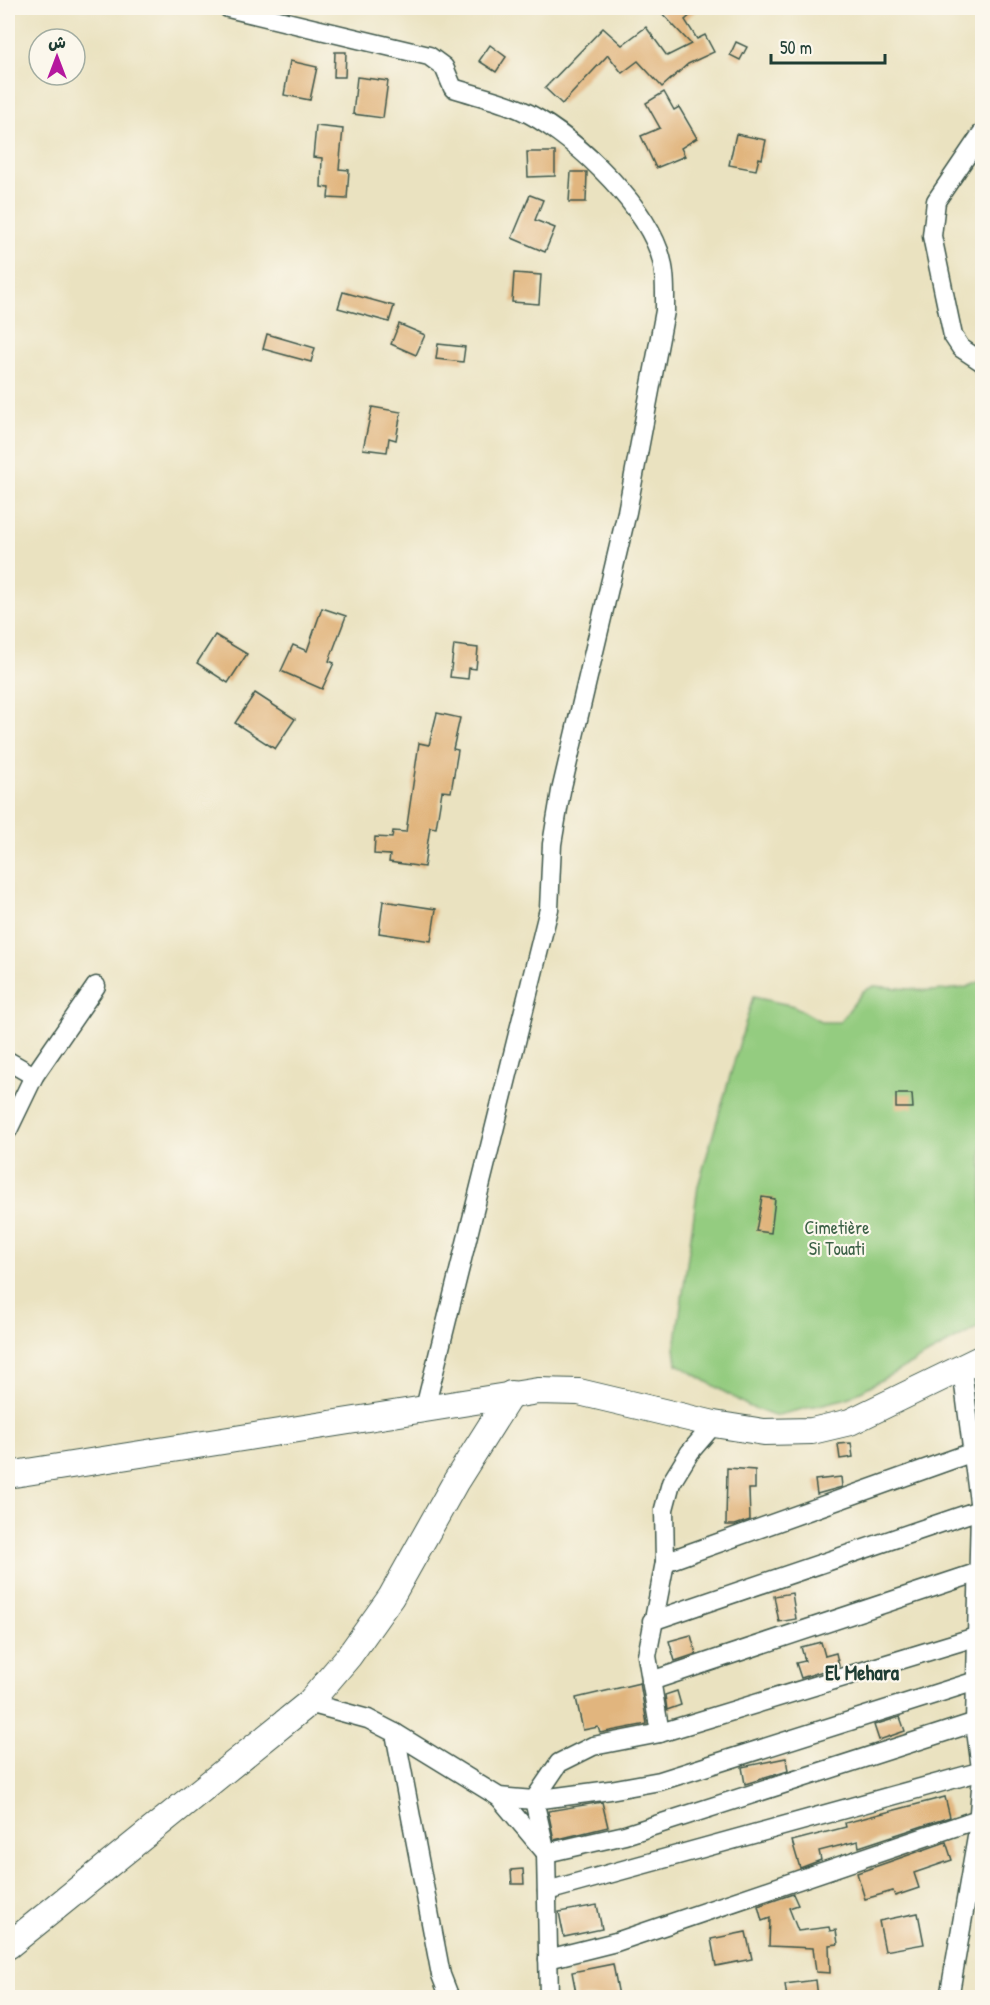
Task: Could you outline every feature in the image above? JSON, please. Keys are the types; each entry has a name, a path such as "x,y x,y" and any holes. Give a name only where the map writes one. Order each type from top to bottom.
{"main road":[{"path":"8,1475 538,1391 579,1392 714,1424 764,1432 812,1431 850,1422 972,1364"},
{"path":"8,1946 309,1703 349,1656 391,1597 456,1481 511,1394"}],"street":[{"path":"228,8 429,56 444,68 453,88 519,109 559,131 602,168 638,214 659,250 665,280 665,310 627,512 561,791 552,843 549,909 425,1408"},
{"path":"982,133 936,201 932,236 953,336 961,348 982,362"},
{"path":"8,1130 34,1076 96,986"},
{"path":"8,1061 34,1076"},
{"path":"949,1998 979,1830 982,1771 976,1681 980,1636 981,1509 973,1452 972,1364"},
{"path":"660,1733 647,1656 665,1562 664,1509 671,1483 690,1452 714,1424"},
{"path":"665,1562 973,1452"},
{"path":"652,1621 981,1509"},
{"path":"651,1681 981,1572"},
{"path":"549,1998 546,1853 534,1800 559,1763 576,1752 593,1746 660,1733 980,1636"},
{"path":"499,1797 534,1800 610,1790 660,1780 976,1681"},
{"path":"309,1703 369,1719 499,1797 546,1853"},
{"path":"546,1853 625,1835 979,1722"},
{"path":"394,1733 441,1975 450,1998"},
{"path":"547,1891 982,1771"},
{"path":"548,1959 616,1942 979,1830"}],"green space":[{"name":"Cimetière Si Touati","path":"982,981 982,1325 848,1398 774,1416 748,1406 677,1364 675,1348 698,1186 753,997 794,1006 822,1022 840,1022 863,991 874,986 934,991 964,988"}],"building":[{"path":"657,8 699,8 685,20 697,39 705,35 714,52 688,64 662,87 638,61 622,73 608,55 562,104 545,88 603,28 622,45 646,27 667,56 691,44"},
{"path":"736,42 747,47 740,60 730,55"},
{"path":"490,45 506,57 496,72 479,61"},
{"path":"335,52 346,52 345,77 334,77"},
{"path":"290,61 317,67 310,100 284,95"},
{"path":"357,77 388,81 383,118 353,114"},
{"path":"664,92 674,110 679,107 697,138 681,148 685,156 656,168 641,136 660,128 646,103"},
{"path":"316,126 343,129 339,169 349,170 347,199 328,198 329,188 321,187 322,158 313,157"},
{"path":"736,134 766,140 762,159 759,158 756,170 729,165"},
{"path":"527,152 555,152 555,176 528,177"},
{"path":"571,172 587,172 586,202 569,202"},
{"path":"530,195 543,200 535,220 555,228 545,252 512,238"},
{"path":"514,273 541,275 539,304 512,302"},
{"path":"343,292 394,306 389,322 338,308"},
{"path":"399,324 425,335 416,355 391,344"},
{"path":"267,334 315,348 311,362 263,349"},
{"path":"438,344 465,347 463,362 436,359"},
{"path":"372,407 401,412 396,440 389,438 387,452 363,449"},
{"path":"322,608 346,616 329,661 334,663 322,689 281,671 293,645 307,651"},
{"path":"215,635 247,654 228,683 197,663"},
{"path":"454,645 478,648 476,669 469,668 468,679 450,677"},
{"path":"255,693 295,719 275,749 235,723"},
{"path":"437,713 460,718 453,749 458,750 451,792 442,791 436,828 430,827 424,867 389,862 390,855 374,854 375,837 392,838 393,831 406,832 419,743 429,745"},
{"path":"383,901 436,909 431,941 379,933"},
{"path":"896,1094 912,1094 913,1108 896,1108"},
{"path":"762,1197 775,1199 771,1233 756,1231"},
{"path":"851,1443 853,1457 840,1459 838,1444"},
{"path":"727,1468 755,1470 755,1489 749,1489 750,1520 735,1525 726,1525"},
{"path":"841,1477 842,1487 817,1494 815,1480"},
{"path":"792,1593 796,1619 779,1622 774,1596"},
{"path":"691,1635 696,1654 675,1661 669,1641"},
{"path":"821,1642 825,1656 836,1653 839,1666 801,1678 796,1663 805,1661 801,1647"},
{"path":"640,1683 647,1724 600,1733 598,1727 583,1730 576,1698"},
{"path":"677,1691 681,1705 667,1710 665,1695"},
{"path":"900,1717 905,1731 879,1740 874,1725"},
{"path":"786,1758 788,1771 745,1784 742,1767"},
{"path":"945,1797 950,1817 859,1847 858,1841 819,1851 821,1860 800,1868 792,1841 846,1827 845,1823"},
{"path":"602,1802 608,1827 554,1840 548,1811"},
{"path":"946,1842 952,1860 914,1873 919,1888 895,1896 893,1891 865,1899 857,1873"},
{"path":"523,1869 524,1884 512,1884 511,1870"},
{"path":"793,1894 798,1905 789,1908 798,1931 829,1927 830,1931 836,1930 838,1944 829,1945 830,1973 816,1972 813,1948 769,1946 770,1918 762,1921 758,1906"},
{"path":"597,1905 602,1929 564,1937 559,1912"},
{"path":"918,1913 924,1944 885,1951 879,1921"},
{"path":"746,1932 752,1959 716,1966 711,1939"},
{"path":"613,1964 619,1996 577,1998 572,1972"},
{"path":"816,1980 818,1998 787,1998 785,1984"}],"district":[{"name":"El Mehara","path":"862,1672"}]}
